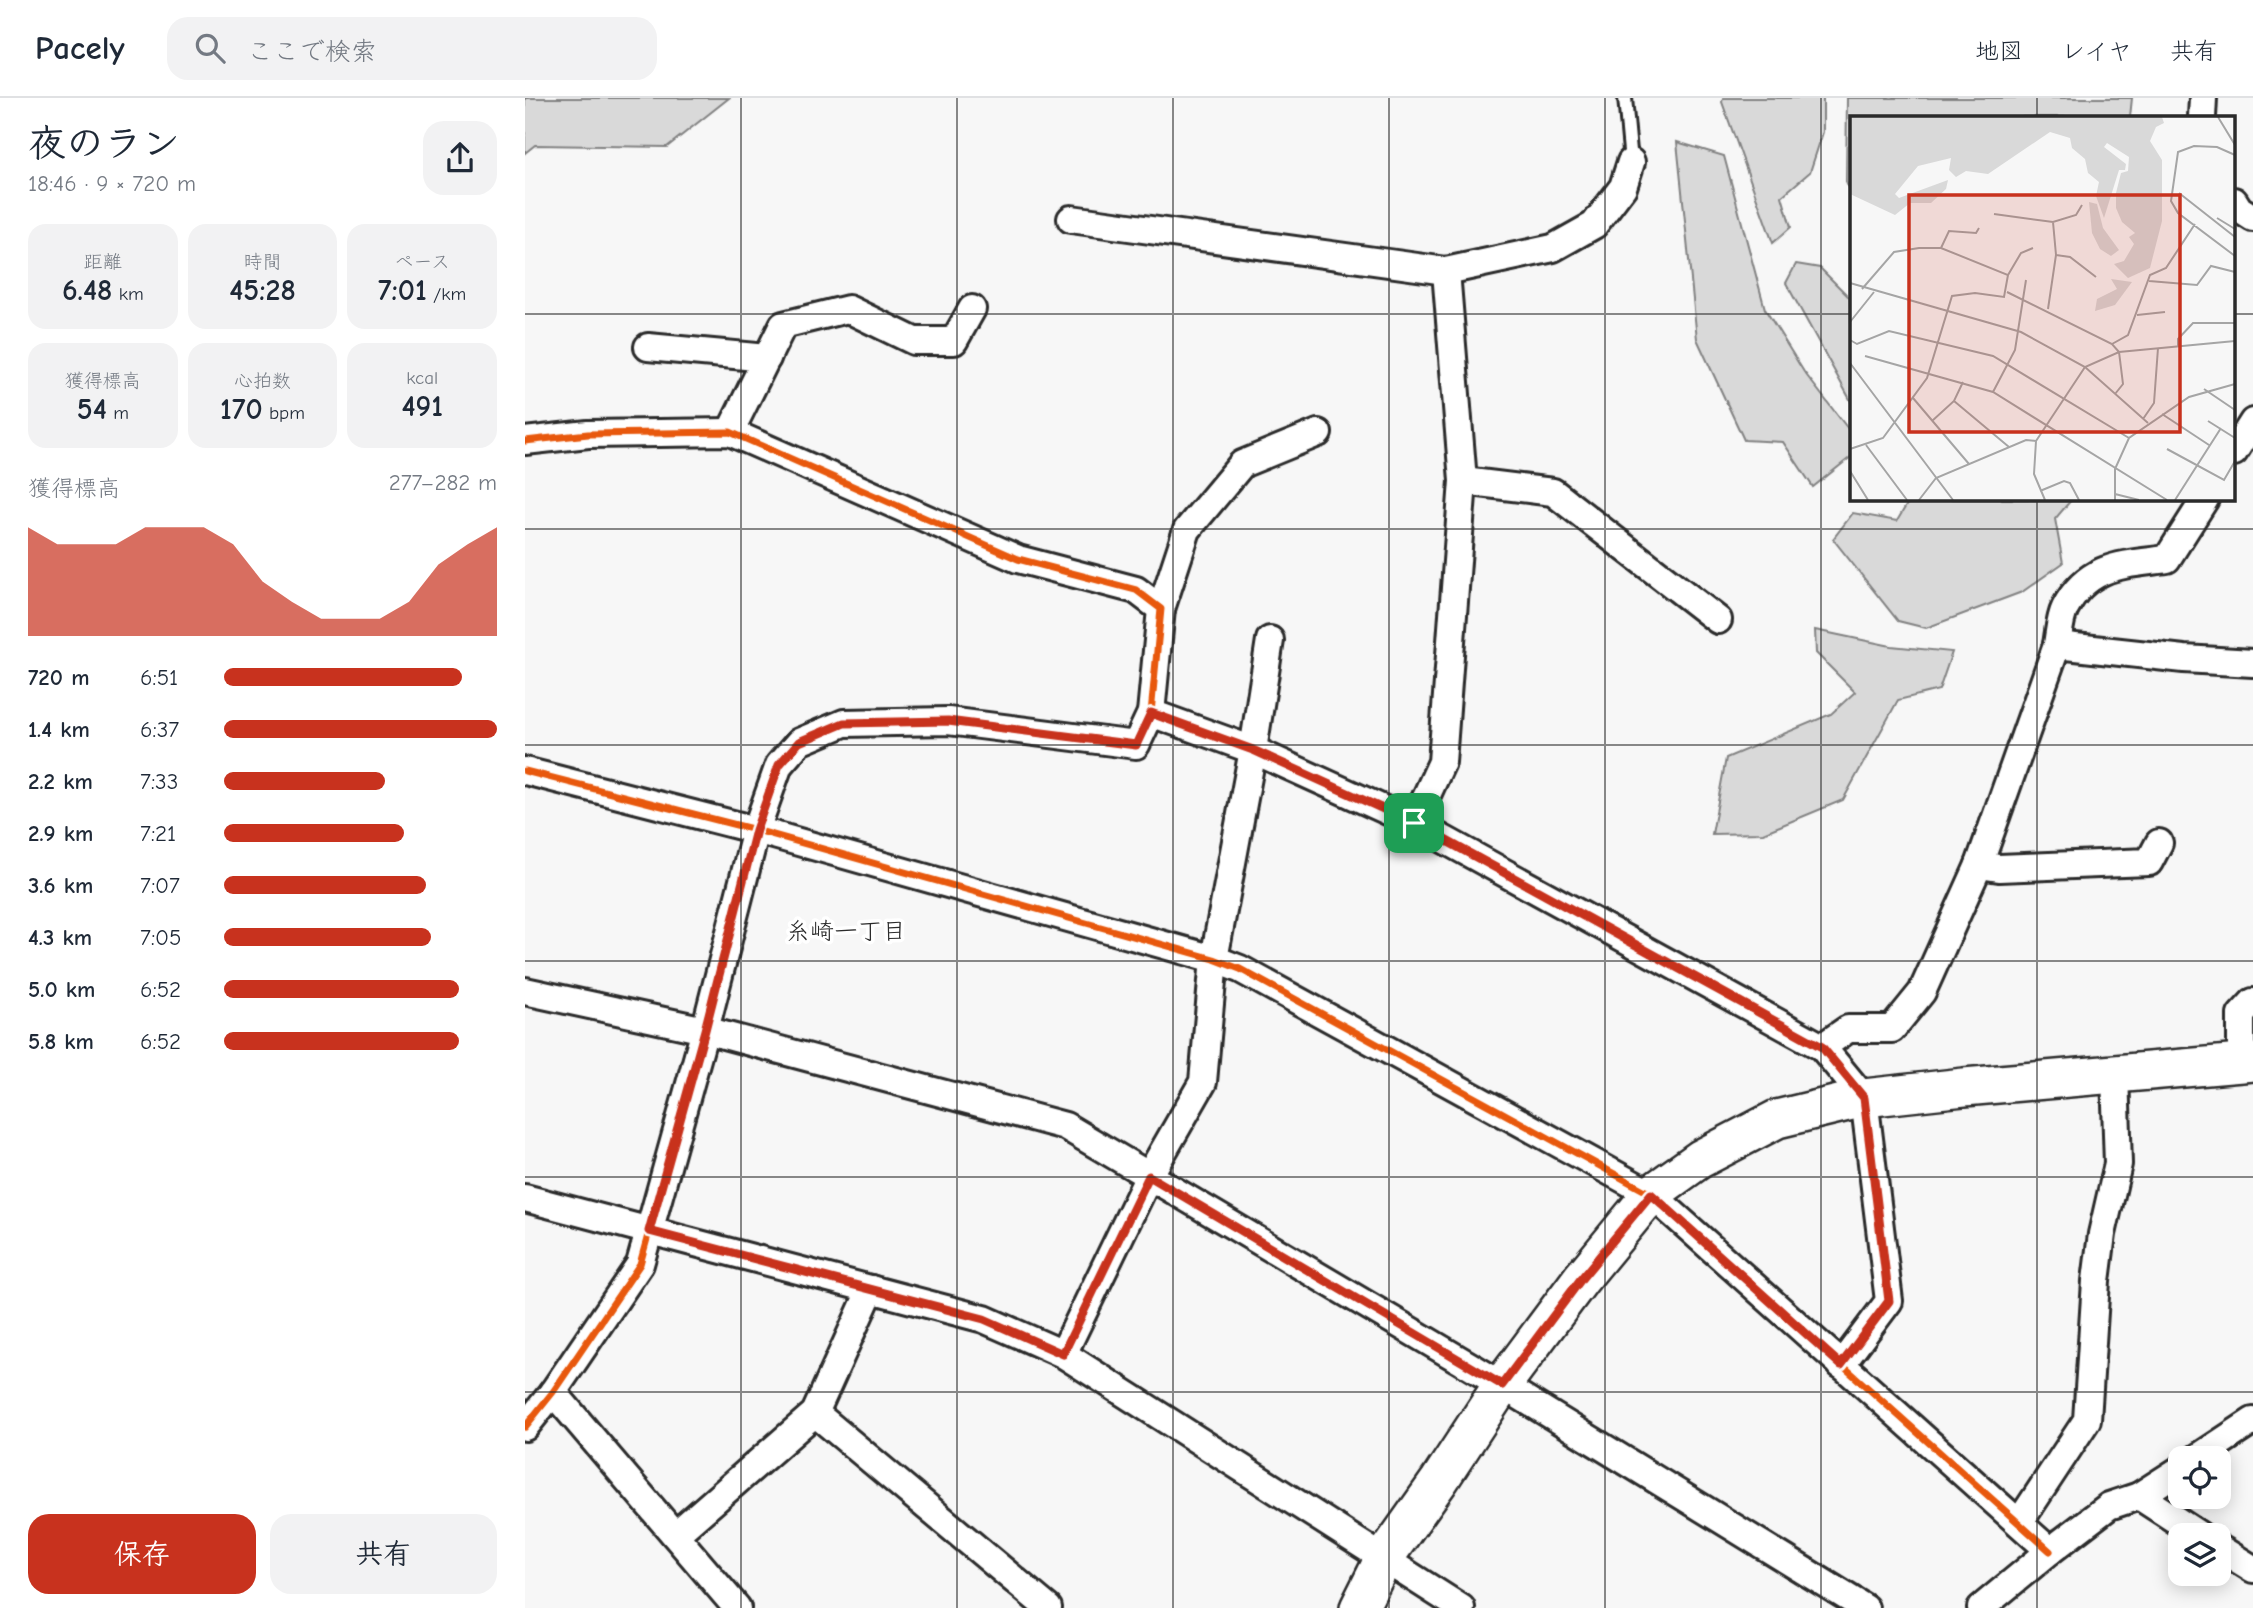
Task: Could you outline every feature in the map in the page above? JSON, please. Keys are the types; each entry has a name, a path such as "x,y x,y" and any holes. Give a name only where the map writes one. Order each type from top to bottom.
{"street":[{"path":"2202,116 2203,98"},
{"path":"1071,219 1446,271 1553,248 1594,225 1623,187 1631,162"},
{"path":"2235,203 2239,209 2253,218"},
{"path":"1414,823 1441,762 1463,481 1446,271"},
{"path":"730,432 783,325 848,309 914,341 954,341 972,309"},
{"path":"648,347 767,358"},
{"path":"2235,450 2253,422"},
{"path":"525,441 588,434 730,432 1018,559 1136,590 1161,609"},
{"path":"525,1427 554,1392 640,1265 705,1030 756,830 779,765 799,742 844,723 948,721 1136,745 1151,713 1161,609 1187,530 1243,464 1318,433"},
{"path":"1463,481 1553,492 1718,620"},
{"path":"1822,1047 1848,1029 1892,1029 1922,992 1979,865 2056,645 2065,609 2088,578 2110,566 2167,559 2204,500"},
{"path":"1063,1354 1149,1176 1203,1082 1214,960 1253,750 1270,640"},
{"path":"2056,645 2184,659 2253,663"},
{"path":"1151,713 1253,750 1414,823 1822,1047 1864,1098 1889,1301 1841,1365"},
{"path":"525,771 756,830 1214,960 1252,976 1651,1194 2050,1551"},
{"path":"1979,865 1999,869 2149,863 2159,844"},
{"path":"525,991 705,1030 1065,1126 1502,1385 1865,1608"},
{"path":"1359,1608 1383,1560 1502,1385 1581,1279 1651,1194 1700,1159 1777,1119 1864,1098 2247,1062 2241,1015 2253,1002"},
{"path":"2019,1523 2087,1420 2097,1269 2118,1164 2115,1074"},
{"path":"525,1198 984,1319 1063,1354 1461,1608"},
{"path":"675,1535 815,1413 871,1289"},
{"path":"554,1392 737,1608"},
{"path":"815,1413 1048,1608"},
{"path":"2215,1446 2253,1421"},
{"path":"1981,1608 2109,1506 2139,1496 2168,1477"},
{"path":"2139,1496 2181,1523"},
{"path":"2231,1555 2253,1569"}],"lane":[{"path":"1625,98 1631,162"}],"shaded area":[{"path":"525,98 729,98 667,147 535,145 525,153"},
{"path":"1723,98 1823,98 1823,132 1810,172 1782,196 1791,227 1773,243 1722,102"},
{"path":"1847,98 2132,98 2130,116 1850,116 1850,191 1846,182"},
{"path":"1677,142 1724,156 1765,309 1804,372 1850,431 1850,458 1813,487 1783,442 1744,440 1697,339"},
{"path":"1796,264 1820,268 1850,298 1850,399 1786,283"},
{"path":"1909,500 2071,500 2055,519 2063,563 2022,592 1926,628 1898,621 1833,539 1853,513 1897,521"},
{"path":"1815,630 1891,646 1952,652 1939,690 1898,700 1843,800 1763,833 1712,834 1726,758 1831,714 1855,692 1816,653"}],"cycle path":[{"path":"525,441 588,434 730,432 1018,559 1136,590 1161,609 1151,713 1136,745 948,721 844,723 799,742 779,765 756,830 705,1030 640,1264 553,1392 525,1427"},
{"path":"525,771 756,830 1214,959 1240,969 1651,1194 2050,1551"}],"district":[{"name":"糸崎一丁目","path":"846,931"}],"route":[{"path":"1151,713 1253,750 1414,823 1822,1047 1864,1098 1889,1301 1841,1365 1651,1194 1581,1279 1502,1385 1149,1176 1063,1354 984,1319 649,1231 705,1030 756,830 779,765 799,742 844,723 948,721 1136,745 1151,713"}]}
